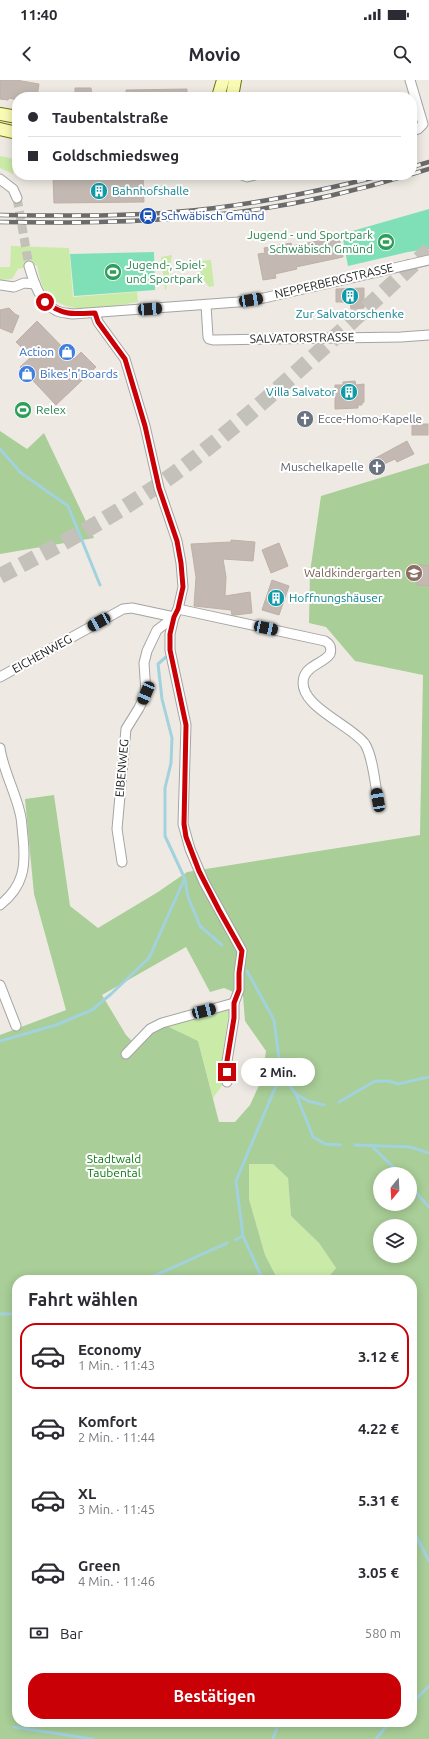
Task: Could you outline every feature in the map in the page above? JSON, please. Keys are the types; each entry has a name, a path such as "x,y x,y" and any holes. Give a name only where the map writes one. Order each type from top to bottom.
{"main road":[{"path":"219,92 223,80"},
{"path":"233,92 235,80"},
{"path":"0,114 12,117"},
{"path":"0,129 12,132"}],"street":[{"path":"410,80 414,92"},
{"path":"417,104 423,124 417,129"},
{"path":"0,179 13,189 17,198"},
{"name":"NEPPERBERGSTRASSE","path":"28,266 35,284 45,302 58,311 73,314 206,305 264,298 429,260"},
{"path":"0,285 14,287 24,284 35,284"},
{"name":"SALVATORSTRASSE","path":"206,305 209,339 401,337 429,334"},
{"path":"95,313 98,322 125,359 145,426 159,488 177,541 181,563 183,587 170,634 170,650 186,725 183,814 186,837 204,882 242,951 239,973 239,990 234,1003 234,1018 227,1061 227,1082"},
{"name":"EICHENWEG","path":"0,677 123,609 132,608 176,613 325,641 331,647 330,654 309,669 304,677 303,686 315,706 357,735 365,744 369,754 378,800"},
{"name":"EIBENWEG","path":"122,862 117,830 126,729 146,693 144,663 147,651 157,630 176,613"},
{"path":"0,748 20,813 24,852 23,872 18,887 8,899 0,905"},
{"path":"0,985 16,1026"},
{"path":"126,1054 150,1030 162,1023 234,1003"}],"green space":[{"path":"0,156 12,158 12,174 0,168"},
{"name":"Jugend - und Sportpark Schwäbisch Gmünd","path":"429,209 429,249 408,252 348,266 342,234"},
{"path":"11,246 69,248 73,297 137,292 138,302 87,309 63,305 53,299 44,289 37,265 18,269 12,279 0,280 0,267 10,267"},
{"name":"Jugend-, Spiel- und Sportpark","path":"154,252 155,290 74,296 70,254"},
{"path":"172,255 166,290 165,290 161,257"},
{"path":"211,260 214,286 209,287 200,275 198,261"},
{"path":"0,431 27,449 44,433 94,538 0,554"},
{"name":"Stadtwald Taubental","path":"429,463 429,1739 0,1739 0,1035 66,1010 34,894 25,799 54,795 70,906 98,928 158,892 187,872 420,835 423,675 355,661 326,627 309,623 310,572 321,496","holes":["186,947 210,992 224,988 243,996 245,1021 266,1051 262,1079 250,1105 235,1122 219,1122 198,1041 163,1024 138,1047 126,1035 102,995"]},
{"path":"230,1004 222,1058 224,1083 213,1098 198,1041 163,1024"},
{"path":"249,1164 273,1164 288,1178 291,1216 319,1243 336,1268 330,1275 275,1275 265,1255 249,1199"}],"building":[{"path":"0,80 16,80 39,84 38,92 12,92 12,99 0,99"},
{"path":"75,88 91,88 91,92 75,92"},
{"path":"187,89 187,92 126,92 126,90"},
{"name":"Bahnhofshalle","path":"53,180 143,180 144,202 54,203"},
{"path":"339,237 343,257 296,267 297,269 275,274 276,278 263,280 258,254 265,253 264,248 291,243 292,246"},
{"name":"Zur Salvatorschenke","path":"364,288 364,308 351,309 350,302 336,302 336,289"},
{"path":"9,308 19,316 12,333 0,328 0,310"},
{"path":"37,321 74,359 81,352 96,367 56,405 20,367 31,357 16,342"},
{"name":"Villa Salvator","path":"355,381 356,385 364,384 364,402 362,405 358,405 358,408 335,409 335,385 343,385 343,382"},
{"path":"412,424 428,424 428,435 412,435"},
{"path":"407,441 414,454 397,462 395,459 382,465 383,470 375,473 370,461"},
{"path":"231,540 255,542 253,561 223,559 226,577 225,596 250,592 252,613 232,615 231,610 194,606 196,577 191,544 231,542"},
{"name":"Hoffnungshäuser","path":"279,543 288,566 271,573 262,550"},
{"name":"Waldkindergarten","path":"419,565 429,566 429,586 417,585"},
{"name":"Hoffnungshäuser","path":"272,580 289,586 279,615 262,610"}],"waterway":[{"path":"0,449 21,473 68,506 100,585"},
{"path":"166,657 158,664 162,699 172,738 171,763 165,788 165,836 185,879 188,897 200,926 222,945"},
{"path":"0,1041 56,1025 92,1010 111,994 149,958 184,880"},
{"path":"247,971 274,1020 281,1074 236,1181 243,1236 261,1275"},
{"path":"281,1074 296,1094 313,1137 325,1144 341,1145"},
{"path":"339,1102 375,1081 389,1081 398,1084 429,1077"},
{"path":"296,1094 308,1101 324,1105"},
{"path":"355,1145 410,1147 429,1153"},
{"path":"371,1145 393,1167"},
{"path":"417,1194 429,1207"},
{"path":"235,1240 243,1236"},
{"path":"156,1275 227,1243"},
{"path":"0,1314 12,1314"},
{"path":"417,1538 429,1561"},
{"path":"417,1698 429,1686"},
{"path":"14,1727 93,1739"},
{"path":"273,1739 277,1728"},
{"path":"376,1739 385,1728"}],"tunnel":[{"path":"17,198 29,266"},
{"path":"0,576 70,539 116,512 182,468 277,390 429,250"}],"railway":[{"path":"417,166 429,162"},
{"path":"417,173 429,169"},
{"path":"0,215 108,215 188,211 279,198 363,180"},
{"path":"0,222 63,223 197,217 289,204 392,180"}],"place":[{"name":"Bahnhofshalle","path":"99,191"},
{"name":"Schwäbisch Gmünd","path":"148,216"},
{"name":"Jugend - und Sportpark Schwäbisch Gmünd","path":"386,242"},
{"name":"Jugend-, Spiel- und Sportpark","path":"113,272"},
{"name":"Zur Salvatorschenke","path":"350,296"},
{"name":"Action","path":"67,352"},
{"name":"Bikes'n'Boards","path":"27,374"},
{"name":"Villa Salvator","path":"349,392"},
{"name":"Relex","path":"23,410"},
{"name":"Ecce-Homo-Kapelle","path":"305,419"},
{"name":"Muschelkapelle","path":"377,467"},
{"name":"Waldkindergarten","path":"414,573"},
{"name":"Hoffnungshäuser","path":"276,598"}],"route":[{"path":"45,302 58,311 73,314 95,313 98,322 117,346 125,359 145,426 159,488 177,541 183,587 170,634 170,650 186,725 183,800 186,837 204,882 242,951 239,973 239,990 234,1003 234,1018 227,1061 227,1072"}]}
